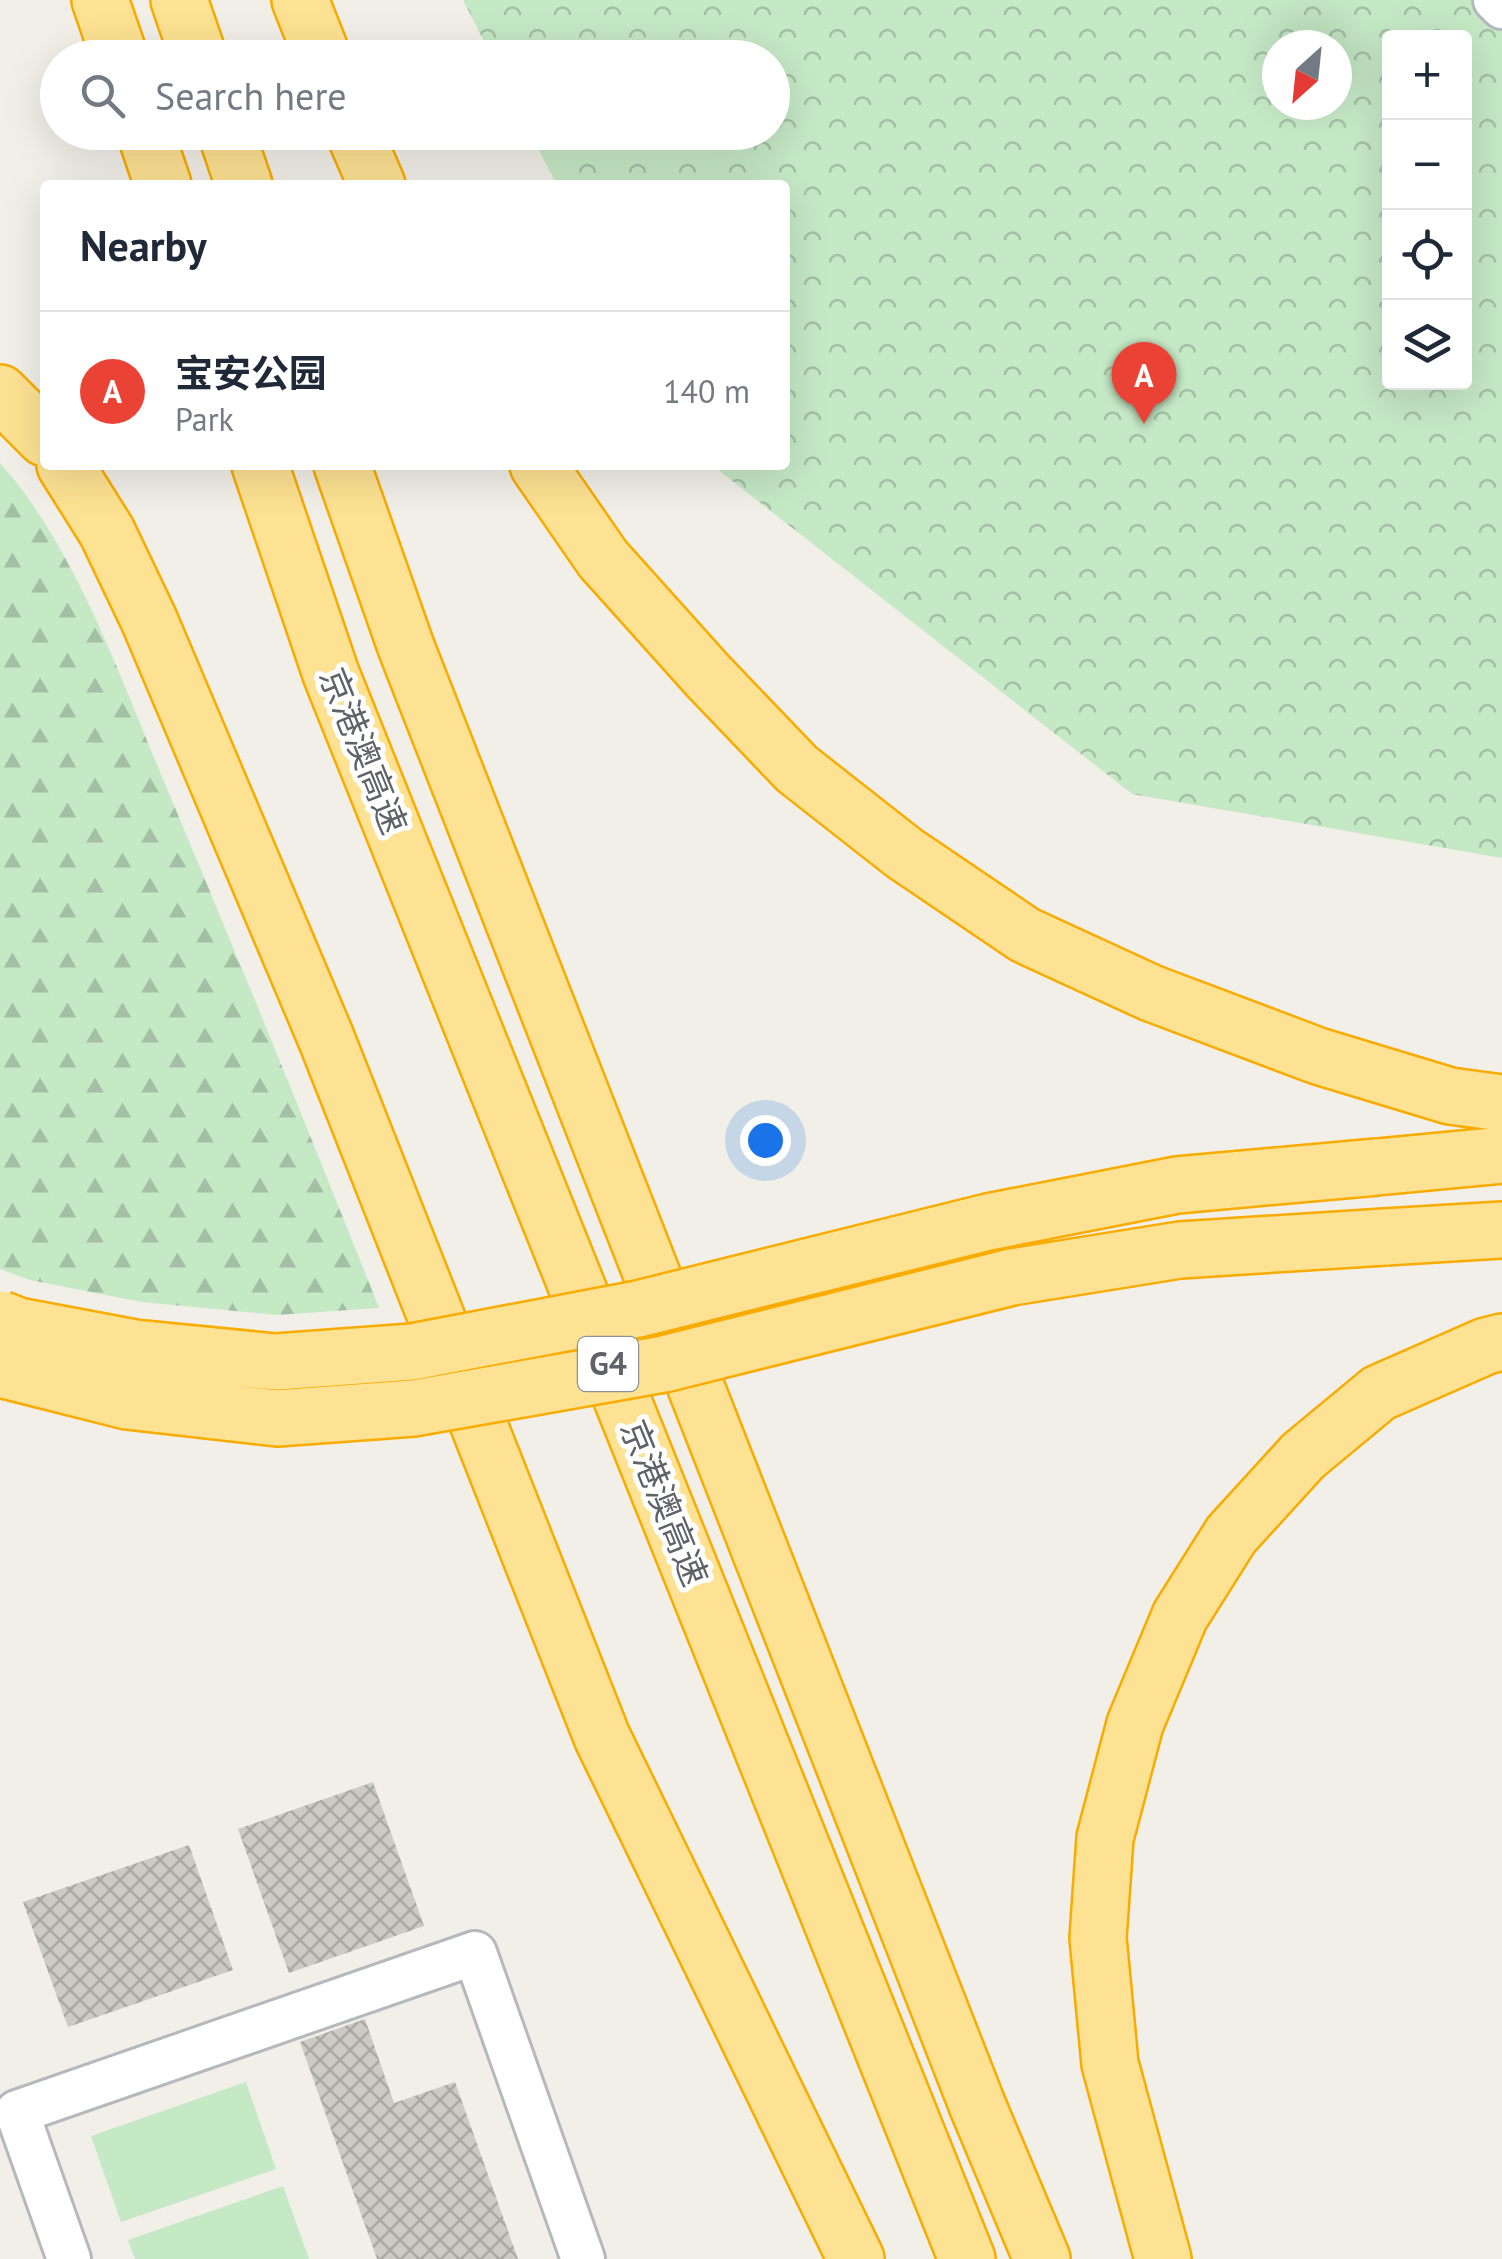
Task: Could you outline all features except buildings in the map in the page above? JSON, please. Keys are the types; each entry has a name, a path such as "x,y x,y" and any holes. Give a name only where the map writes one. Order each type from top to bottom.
{"highway":[{"path":"100,0 114,40"},
{"path":"179,0 193,40"},
{"path":"300,0 316,40"},
{"path":"152,150 162,180"},
{"path":"232,150 242,180"},
{"path":"362,150 375,180"},
{"path":"0,393 40,433"},
{"path":"68,470 107,532 157,638 326,1038 602,1737 856,2259"},
{"name":"京港澳高速","path":"262,470 332,674 966,2259"},
{"name":"京港澳高速","path":"344,470 406,648 978,2107 1042,2259"},
{"path":"541,470 603,559 797,769 904,853 1025,935 1151,993 1318,1056 1450,1096 1502,1104"},
{"path":"0,1319 18,1326 135,1348 276,1362 412,1352 638,1309 988,1222 1177,1185 1502,1156"},
{"path":"0,1370 127,1401 277,1418 414,1408 664,1364 1012,1278 1180,1250 1502,1230"},
{"path":"1163,2259 1110,2064 1098,1938 1105,1838 1136,1724 1180,1616 1231,1535 1303,1456 1380,1392 1502,1342"}],"street":[{"path":"1495,0 1502,7"},
{"path":"69,2259 17,2112 475,1953 583,2259"}],"green space":[{"path":"463,0 1502,0 1502,858 1132,794 718,470 790,470 790,180 554,180 539,150 790,150 790,40 483,40"},
{"path":"0,463 51,533 93,614 379,1308 276,1315 142,1302 30,1280 0,1269"},
{"path":"246,2082 276,2169 121,2222 91,2136"},
{"path":"283,2186 309,2259 135,2259 128,2240"}],"place":[{"name":"宝安公园","path":"1144,424"}]}
